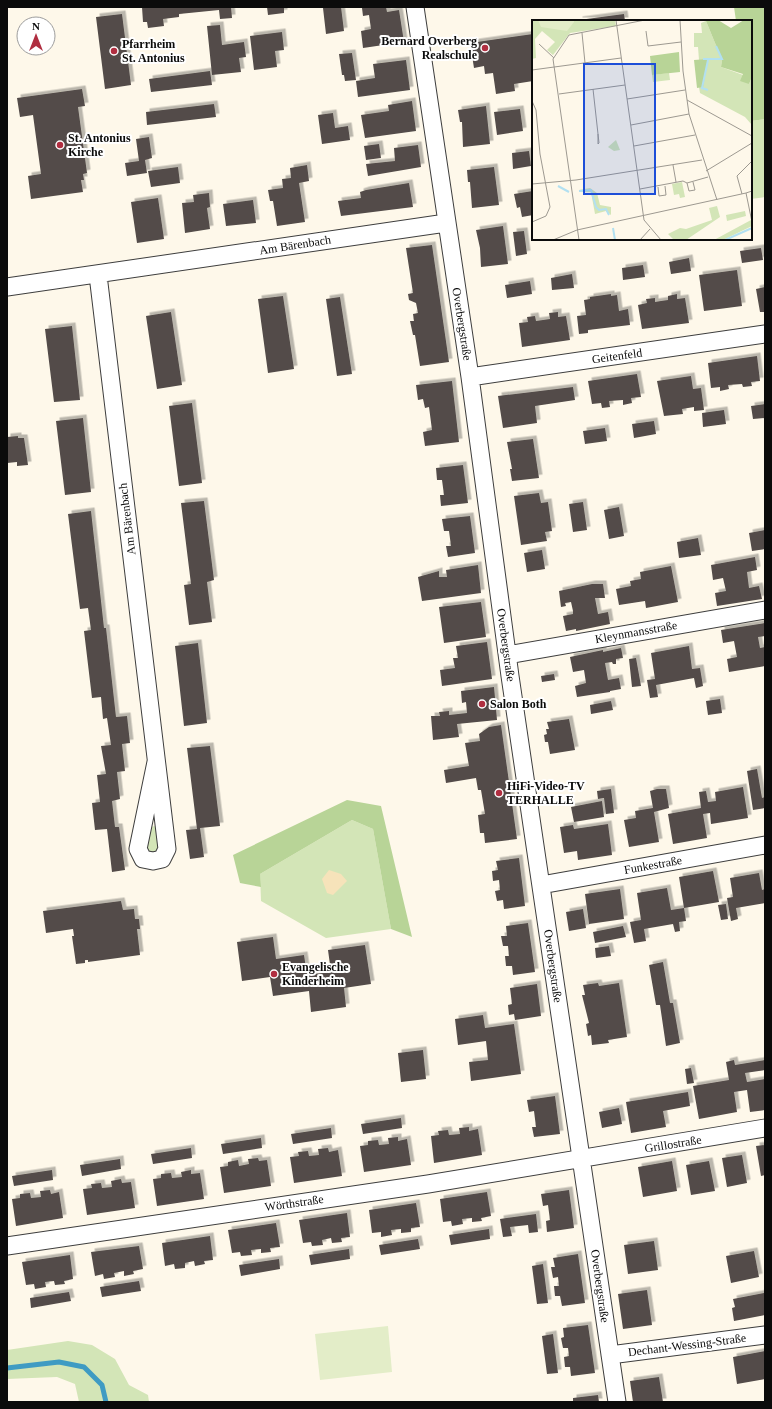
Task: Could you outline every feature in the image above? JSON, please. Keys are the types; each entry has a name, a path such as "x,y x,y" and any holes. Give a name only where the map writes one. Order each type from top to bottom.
{"street":[{"name":"Overbergstraße","path":"415,7 470,377 580,1159 617,1402"},
{"name":"Am Bärenbach","path":"7,287 98,275 446,223"},
{"name":"Am Bärenbach","path":"98,275 167,849 162,858 153,862 143,859 138,849 156,762"},
{"name":"Geitenfeld","path":"470,377 765,334"},
{"name":"Kleynmansstraße","path":"508,655 765,610"},
{"name":"Funkestraße","path":"541,885 765,845"},
{"name":"Grillostraße","path":"580,1159 765,1128"},
{"name":"Wörthstraße","path":"7,1246 428,1184 580,1159"},
{"name":"Dechant-Wessing-Straße","path":"610,1355 765,1335"}],"green space":[{"path":"734,7 765,7 765,119 752,121 752,20 736,20"},
{"path":"765,119 765,197 752,199 752,121"},
{"path":"347,800 381,806 412,937 391,929 373,829 352,820 260,874 261,887 240,883 233,855"},
{"path":"352,820 373,829 391,929 326,938 261,901 260,874"},
{"path":"156,826 160,848 158,854 145,852 149,827"},
{"path":"388,1326 392,1372 320,1380 315,1334"},
{"path":"68,1341 92,1345 115,1359 129,1385 148,1395 149,1402 79,1402 75,1384 57,1377 7,1379 7,1350"}],"sand":[{"path":"329,870 341,874 347,881 333,895 327,893 322,879"}],"building":[{"path":"142,7 231,7 232,18 220,19 219,10 179,14 179,17 163,19 164,26 148,28 147,22 143,22"},
{"path":"267,7 284,7 284,13 268,15"},
{"path":"341,7 344,31 326,34 323,8"},
{"path":"386,7 387,12 399,10 404,42 363,48 361,31 371,29 369,15 363,16 362,8"},
{"name":"Pfarrheim St. Antonius","path":"122,14 131,85 105,89 96,17"},
{"path":"624,14 625,20 579,20"},
{"path":"220,25 222,45 244,42 246,57 239,58 241,72 212,75 207,26"},
{"path":"282,32 284,50 275,51 277,67 254,70 250,36"},
{"path":"532,34 532,81 514,84 515,91 496,94 493,73 485,74 484,66 474,68 470,43"},
{"path":"352,53 356,80 345,81 344,75 342,75 339,54"},
{"path":"406,60 410,90 358,97 356,81 375,78 373,64"},
{"path":"210,71 212,85 151,92 149,79"},
{"name":"St. Antonius Kirche","path":"82,89 85,106 78,107 87,173 83,174 84,180 81,180 83,192 31,199 28,176 41,174 33,115 20,117 17,98"},
{"path":"412,101 416,131 365,138 361,115 389,111 388,105"},
{"path":"214,104 216,117 147,125 146,112"},
{"path":"486,106 490,144 463,147 462,122 460,122 458,110"},
{"path":"520,109 523,131 497,135 494,112"},
{"path":"333,113 335,128 348,126 350,140 322,144 318,115"},
{"path":"149,137 152,158 145,160 147,173 127,176 125,163 139,161 136,139"},
{"path":"379,144 381,158 366,160 364,146"},
{"path":"418,145 421,167 368,176 366,164 395,161 394,148"},
{"path":"529,151 531,166 513,169 512,153"},
{"path":"307,165 309,181 299,183 305,222 277,226 273,201 270,201 268,190 283,188 282,179 291,178 290,168"},
{"path":"178,167 180,183 151,187 148,171"},
{"path":"494,167 499,205 472,208 470,182 468,182 467,170"},
{"path":"409,183 413,207 341,216 338,201 361,198 360,192 366,190"},
{"path":"532,191 532,215 522,217 520,207 517,208 514,194"},
{"path":"209,193 210,207 207,208 210,229 185,233 182,203 194,202 193,195"},
{"path":"158,198 164,239 137,243 131,202"},
{"path":"253,200 256,223 226,226 223,204"},
{"path":"503,226 508,264 481,267 480,248 476,230"},
{"path":"524,231 527,254 516,256 513,232"},
{"path":"432,245 449,362 420,366 415,335 413,335 410,321 414,321 413,314 418,313 416,303 409,300 408,294 413,293 406,248"},
{"path":"761,248 763,260 742,263 740,251"},
{"path":"689,258 691,271 671,274 669,262"},
{"path":"643,265 645,277 623,280 622,268"},
{"path":"737,270 742,306 704,311 699,275"},
{"path":"572,274 574,288 552,290 551,278"},
{"path":"530,281 532,294 507,298 505,285"},
{"path":"765,287 765,312 760,312 756,289"},
{"path":"611,294 611,296 617,295 619,311 628,309 630,325 588,330 588,333 579,334 577,316 586,315 584,300 590,299 590,297"},
{"path":"677,294 677,299 685,298 689,323 642,329 638,305 647,303 646,299 655,298 655,302 668,300 668,296"},
{"path":"283,296 294,369 268,373 258,299"},
{"path":"340,297 352,374 337,376 326,299"},
{"path":"171,312 182,385 157,389 146,316"},
{"path":"558,312 558,317 566,316 570,340 522,347 519,323 528,322 527,317 535,316 536,321 550,319 549,313"},
{"path":"72,326 80,400 54,402 45,329"},
{"path":"757,356 760,381 751,382 752,386 743,387 742,384 728,385 729,389 720,391 720,387 711,388 708,363"},
{"path":"637,374 641,397 631,398 632,403 623,405 623,400 609,401 610,407 602,408 601,403 592,404 588,381"},
{"path":"691,376 693,389 701,388 704,410 694,411 694,407 682,409 683,414 664,416 657,381"},
{"path":"452,381 459,442 425,446 423,432 432,430 429,407 425,408 423,399 418,400 416,385"},
{"path":"573,387 575,400 535,406 537,423 503,428 498,396"},
{"path":"192,403 202,483 179,486 169,406"},
{"path":"765,404 765,418 753,419 751,406"},
{"path":"724,410 726,424 703,427 702,413"},
{"path":"83,418 91,492 65,495 56,421"},
{"path":"654,421 656,434 634,438 632,424"},
{"path":"605,428 607,441 585,444 583,431"},
{"path":"18,436 18,438 24,438 28,465 17,466 17,462 7,463 7,437"},
{"path":"533,439 539,478 512,481 510,469 512,469 507,442"},
{"path":"463,465 468,503 441,506 440,495 444,495 442,480 437,480 436,468"},
{"path":"539,493 541,503 548,502 552,531 545,532 547,541 521,545 514,496"},
{"path":"204,501 214,580 207,582 212,622 189,625 184,585 191,584 181,503"},
{"path":"583,502 587,530 573,532 569,504"},
{"path":"619,507 624,536 609,539 604,510"},
{"path":"91,511 116,717 127,716 130,743 122,744 125,771 117,772 120,799 112,801 115,827 119,827 125,870 112,872 107,829 95,830 92,803 100,802 97,775 106,774 101,746 111,745 107,718 103,719 101,697 92,698 84,631 91,630 88,608 80,609 68,514"},
{"path":"470,516 475,553 448,557 446,546 451,546 449,531 444,531 442,519"},
{"path":"765,530 765,549 752,551 749,533"},
{"path":"698,538 701,555 679,558 677,542"},
{"path":"542,550 545,569 527,572 524,553"},
{"path":"755,557 757,570 747,572 749,588 759,586 762,599 717,606 715,593 726,591 723,578 713,580 711,565"},
{"path":"478,565 481,593 422,601 418,577 439,571 439,577 447,577 446,570"},
{"path":"671,566 678,602 646,608 645,601 619,605 616,589 631,586 630,581 641,579 640,572"},
{"path":"592,584 603,584 605,598 595,598 598,614 608,612 610,624 576,631 576,629 566,631 563,616 573,614 573,611 571,602 565,603 566,606 561,607 559,591"},
{"path":"481,602 486,637 444,643 439,607"},
{"path":"765,623 765,636 758,637 760,648 765,647 765,666 729,672 727,659 737,657 734,641 723,643 721,630"},
{"path":"487,642 492,679 442,686 440,670 455,668 453,658 458,658 456,646"},
{"path":"198,643 207,723 184,726 175,646"},
{"path":"689,646 692,669 700,668 703,686 696,688 694,678 656,685 658,697 650,698 647,680 655,679 651,653"},
{"path":"621,648 623,658 616,659 616,664 613,664 612,662 605,663 608,680 619,678 621,689 577,697 575,686 586,683 584,670 573,672 570,657"},
{"path":"636,658 641,686 632,687 629,659"},
{"path":"554,674 555,680 542,682 541,676"},
{"path":"494,687 497,720 457,724 459,737 433,740 431,716 440,716 439,712 449,711 449,715 467,713 466,702 462,703 461,691"},
{"path":"720,699 722,713 708,715 706,701"},
{"path":"611,701 613,710 591,714 590,705"},
{"path":"569,719 575,750 550,754 548,742 545,742 544,735 547,734 546,729 549,729 547,722"},
{"path":"501,725 517,839 485,843 484,833 480,833 478,815 485,814 481,790 478,790 476,778 446,783 444,770 469,766 465,743 480,741 479,734 489,727"},
{"path":"210,746 220,826 200,828 204,857 190,859 186,830 197,829 187,748"},
{"path":"757,769 762,798 765,797 765,808 753,810 747,771"},
{"path":"743,787 748,818 711,824 710,813 703,814 707,838 673,844 668,814 701,808 699,792 706,791 708,802 716,801 715,792"},
{"path":"611,789 614,813 606,814 604,798 598,799 597,791"},
{"path":"666,789 669,808 654,812 659,842 629,847 624,820 636,818 635,811 653,808 650,791"},
{"path":"602,801 604,817 574,822 571,807"},
{"path":"608,824 612,855 578,860 577,851 564,853 560,827 573,825 574,829"},
{"path":"519,858 525,906 504,909 503,900 497,901 495,891 500,890 499,880 493,881 492,871 498,870 496,861"},
{"path":"713,871 719,902 684,908 679,877"},
{"path":"759,873 762,890 765,889 765,903 736,908 738,919 731,921 727,898 733,897 730,878"},
{"path":"667,888 671,910 684,908 686,921 679,922 680,931 675,932 673,924 644,929 646,941 634,943 630,922 641,920 637,893"},
{"path":"620,889 624,919 589,924 585,894"},
{"path":"121,901 123,910 134,909 135,919 139,919 140,929 137,929 140,955 88,962 88,960 85,960 85,963 76,964 72,936 74,936 73,929 46,933 43,911"},
{"path":"726,904 728,919 721,920 718,905"},
{"path":"583,909 586,928 569,931 566,912"},
{"path":"528,923 535,972 513,975 512,966 506,966 505,956 509,956 508,946 503,946 501,936 507,936 506,926"},
{"path":"623,926 626,937 595,943 593,932"},
{"name":"Evangelische Kinderheim","path":"273,937 276,959 304,955 307,975 331,972 328,950 365,945 371,984 344,988 346,1007 311,1012 309,991 273,996 270,977 242,981 237,942"},
{"path":"609,946 611,956 596,958 595,948"},
{"path":"663,962 670,1003 673,1003 680,1043 666,1046 660,1005 656,1005 649,965"},
{"path":"598,983 599,986 619,983 627,1037 608,1040 609,1043 592,1045 591,1035 588,1036 586,1024 589,1023 582,995 585,995 583,985"},
{"path":"537,984 541,1016 515,1020 514,1014 509,1015 508,1005 512,1004 510,988"},
{"path":"483,1015 485,1028 514,1024 521,1074 471,1081 469,1062 488,1060 486,1041 458,1045 455,1019"},
{"path":"423,1050 426,1079 401,1082 398,1053"},
{"path":"734,1060 735,1065 765,1060 765,1070 745,1073 747,1082 765,1079 765,1110 750,1112 747,1090 734,1092 737,1112 699,1119 693,1086 729,1080 726,1062"},
{"path":"691,1068 694,1083 687,1084 685,1069"},
{"path":"688,1092 690,1106 663,1111 666,1127 631,1133 626,1102"},
{"path":"555,1096 560,1134 534,1137 532,1127 536,1127 534,1111 529,1112 527,1100"},
{"path":"619,1108 622,1124 602,1128 599,1112"},
{"path":"401,1118 402,1128 363,1134 361,1124"},
{"path":"469,1127 469,1131 478,1129 482,1155 434,1163 431,1136 439,1135 438,1131 448,1130 449,1135 460,1134 459,1128"},
{"path":"331,1128 332,1138 293,1144 291,1134"},
{"path":"398,1137 398,1141 407,1139 411,1165 364,1172 360,1146 368,1145 368,1141 378,1140 379,1145 389,1144 388,1138"},
{"path":"261,1138 262,1148 223,1154 221,1144"},
{"path":"765,1145 765,1175 761,1176 756,1146"},
{"path":"191,1148 192,1158 153,1164 151,1154"},
{"path":"328,1148 329,1152 338,1150 342,1176 294,1183 290,1157 299,1156 298,1152 308,1151 309,1156 319,1155 318,1149"},
{"path":"742,1155 747,1183 727,1187 722,1158"},
{"path":"258,1158 259,1161 267,1160 271,1186 224,1193 220,1167 228,1166 228,1162 238,1160 239,1166 249,1164 248,1159"},
{"path":"120,1159 121,1169 82,1176 80,1165"},
{"path":"672,1161 677,1191 643,1197 638,1167"},
{"path":"709,1161 715,1191 691,1195 686,1165"},
{"path":"52,1170 53,1180 14,1186 12,1176"},
{"path":"191,1170 191,1174 200,1173 204,1199 157,1206 153,1179 161,1178 161,1174 171,1173 172,1178 182,1177 181,1172"},
{"path":"121,1179 122,1183 131,1182 135,1208 87,1215 83,1189 92,1188 91,1184 101,1183 102,1188 112,1187 111,1181"},
{"path":"50,1190 51,1194 59,1192 63,1218 16,1226 12,1199 20,1198 20,1194 30,1193 31,1198 41,1197 40,1191"},
{"path":"569,1190 574,1228 547,1232 546,1221 550,1220 548,1205 543,1206 541,1194"},
{"path":"487,1192 491,1216 481,1218 482,1221 472,1222 472,1218 462,1219 463,1224 452,1226 451,1221 443,1222 440,1199"},
{"path":"416,1203 420,1227 411,1228 411,1232 401,1233 401,1229 391,1230 392,1235 381,1237 381,1232 372,1233 369,1210"},
{"path":"347,1213 350,1237 341,1238 342,1242 332,1243 331,1238 322,1240 323,1245 312,1246 311,1242 303,1243 299,1220"},
{"path":"536,1214 538,1232 529,1233 528,1225 510,1227 512,1236 503,1237 500,1219"},
{"path":"276,1223 280,1247 270,1248 271,1252 261,1253 261,1249 251,1250 252,1255 241,1256 240,1252 232,1253 228,1230"},
{"path":"489,1229 490,1239 451,1245 449,1235"},
{"path":"210,1236 213,1260 204,1261 205,1264 195,1266 194,1261 185,1263 185,1268 175,1269 174,1264 165,1266 162,1243"},
{"path":"418,1239 420,1249 381,1255 379,1245"},
{"path":"654,1241 658,1270 628,1274 624,1245"},
{"path":"139,1246 143,1269 133,1271 134,1274 124,1276 124,1271 114,1273 115,1277 104,1279 103,1274 95,1276 91,1252"},
{"path":"349,1249 350,1259 311,1265 309,1255"},
{"path":"754,1251 759,1277 731,1283 726,1256"},
{"path":"578,1254 585,1303 562,1306 560,1296 555,1296 554,1286 559,1286 558,1277 553,1278 551,1267 555,1267 553,1258"},
{"path":"70,1255 73,1279 64,1281 65,1284 55,1285 54,1281 45,1282 46,1287 35,1289 34,1284 26,1285 22,1262"},
{"path":"279,1259 280,1269 241,1276 239,1265"},
{"path":"543,1264 548,1303 537,1304 532,1266"},
{"path":"139,1281 141,1291 102,1297 100,1287"},
{"path":"647,1290 652,1325 623,1329 618,1294"},
{"path":"69,1292 71,1301 31,1308 30,1298"},
{"path":"764,1293 765,1315 734,1321 732,1308 735,1307 733,1299"},
{"path":"588,1325 595,1373 571,1376 570,1367 565,1367 564,1357 569,1356 568,1348 563,1348 561,1338 564,1337 563,1328"},
{"path":"553,1334 558,1373 547,1374 542,1336"},
{"path":"765,1351 765,1379 737,1384 733,1357"},
{"path":"659,1377 663,1402 633,1402 630,1381"},
{"path":"598,1395 599,1402 573,1402 573,1398"}],"waterway":[{"path":"7,1368 59,1362 84,1367 102,1385 106,1402"}],"place":[{"name":"Bernard Overberg Realschule","path":"485,48"},
{"name":"Pfarrheim St. Antonius","path":"114,51"},
{"name":"St. Antonius Kirche","path":"60,145"},
{"name":"Salon Both","path":"482,704"},
{"name":"HiFi-Video-TV TERHALLE","path":"499,793"},
{"name":"Evangelische Kinderheim","path":"274,974"}]}
